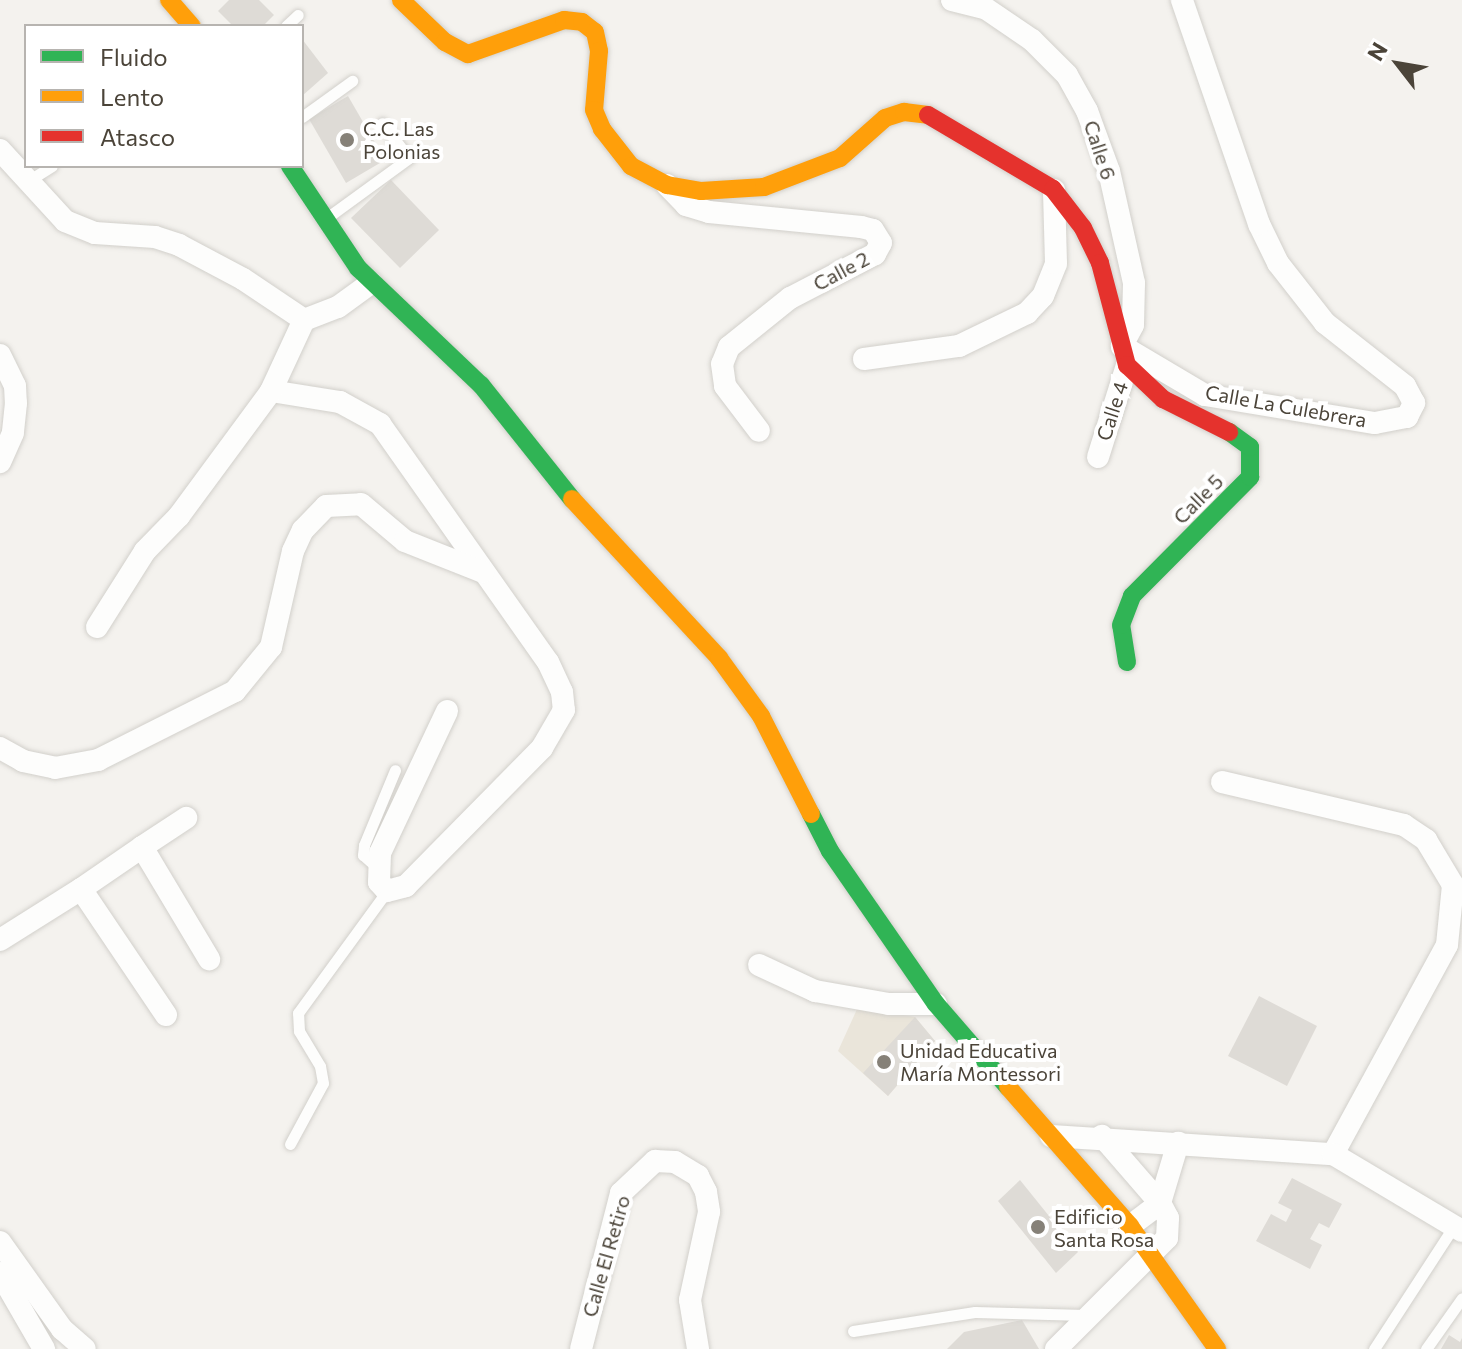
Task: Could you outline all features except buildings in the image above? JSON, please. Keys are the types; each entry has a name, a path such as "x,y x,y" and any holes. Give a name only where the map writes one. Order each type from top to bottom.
{"street":[{"path":"169,0 190,24"},
{"path":"401,0 445,42 468,54 564,20 582,22 595,32 599,51 594,110 602,129 631,166 667,185 701,191 764,187 799,177 840,158 885,118 904,112 926,114 974,139 1053,189 1083,228 1100,263 1125,355"},
{"name":"Calle 6","path":"952,0 985,8 1032,40 1067,75 1087,111 1109,171 1134,283 1133,325 1125,355"},
{"name":"Calle La Culebrera","path":"1125,355 1205,395 1375,423 1407,417 1414,403 1392,373 1354,350 1325,323 1278,263 1259,224 1182,0"},
{"path":"0,150 65,221 95,233 155,237 179,245 243,279 304,320"},
{"path":"291,168 371,283 481,385 580,509 719,658 761,716 830,851 936,1004 1130,1226 1217,1349"},
{"name":"Calle 2","path":"667,185 686,205 709,212 861,227 873,230 881,243 875,254 790,298 729,347 722,364 725,386 759,431"},
{"path":"864,359 981,340 1027,313 1043,296 1056,263 1053,189"},
{"path":"97,627 145,551 179,516 271,391 304,320 338,307 371,283"},
{"path":"0,355 15,386 16,403 13,433 0,462"},
{"name":"Calle 4","path":"1098,457 1125,355"},
{"name":"Calle 5","path":"1125,355 1163,399 1233,434 1250,447 1254,461 1250,477 1125,607 1121,625 1127,662"},
{"path":"271,391 340,402 380,424 548,662 564,710 542,748 406,886 387,891 379,882 380,853 447,711"},
{"path":"0,748 23,761 55,768 98,760 235,691 271,647 293,551 303,530 326,506 361,504 405,541 483,572"},
{"path":"1222,782 1404,825 1426,840 1453,885 1447,945 1333,1154"},
{"path":"0,940 186,818"},
{"path":"142,847 209,959"},
{"path":"81,889 166,1015"},
{"path":"759,965 815,991 889,1004 936,1004"},
{"path":"1051,1136 1102,1136 1333,1154 1458,1228"},
{"path":"1056,1349 1085,1315 1153,1257 1169,1227 1160,1203 1102,1136"},
{"path":"1130,1226 1160,1203 1178,1143"},
{"name":"Calle El Retiro","path":"581,1349 621,1193 655,1161 675,1162 698,1176 706,1192 709,1212 690,1300 698,1349"},
{"path":"0,1242 62,1329 85,1349"},
{"path":"0,1273 44,1349"}],"lane":[{"path":"288,24 298,15"},
{"path":"304,116 352,81"},
{"path":"324,219 409,158 382,123"},
{"path":"27,181 49,168"},
{"path":"378,869 363,855 364,845 395,770"},
{"path":"290,1144 323,1083 320,1066 299,1031 298,1013 387,891"},
{"path":"1374,1349 1458,1228"},
{"path":"1426,1349 1462,1298"},
{"path":"853,1331 975,1312 1085,1315"}],"shaded area":[{"name":"Unidad Educativa María Montessori","path":"858,1007 915,1017 935,1041 888,1096 838,1051"}],"traffic: fast":[{"path":"291,168 358,268 481,385 572,499"},
{"path":"1127,662 1121,625 1132,596 1250,477 1250,447 1229,432"},
{"path":"811,814 830,851 936,1004 1008,1087"}],"traffic: slow":[{"path":"169,0 190,24"},
{"path":"401,0 445,42 468,54 564,20 582,22 595,32 599,51 594,110 602,129 631,166 667,185 701,191 764,187 840,158 885,118 904,112 928,115"},
{"path":"572,499 719,658 761,716 811,814"},
{"path":"1008,1087 1130,1226 1217,1349"}],"traffic: jam":[{"path":"928,115 1053,189 1083,228 1100,263 1127,365 1163,399 1229,432"}],"place":[{"name":"C.C. Las Polonias","path":"347,140"},
{"name":"Unidad Educativa María Montessori","path":"884,1062"},
{"name":"Edificio Santa Rosa","path":"1038,1227"}]}
